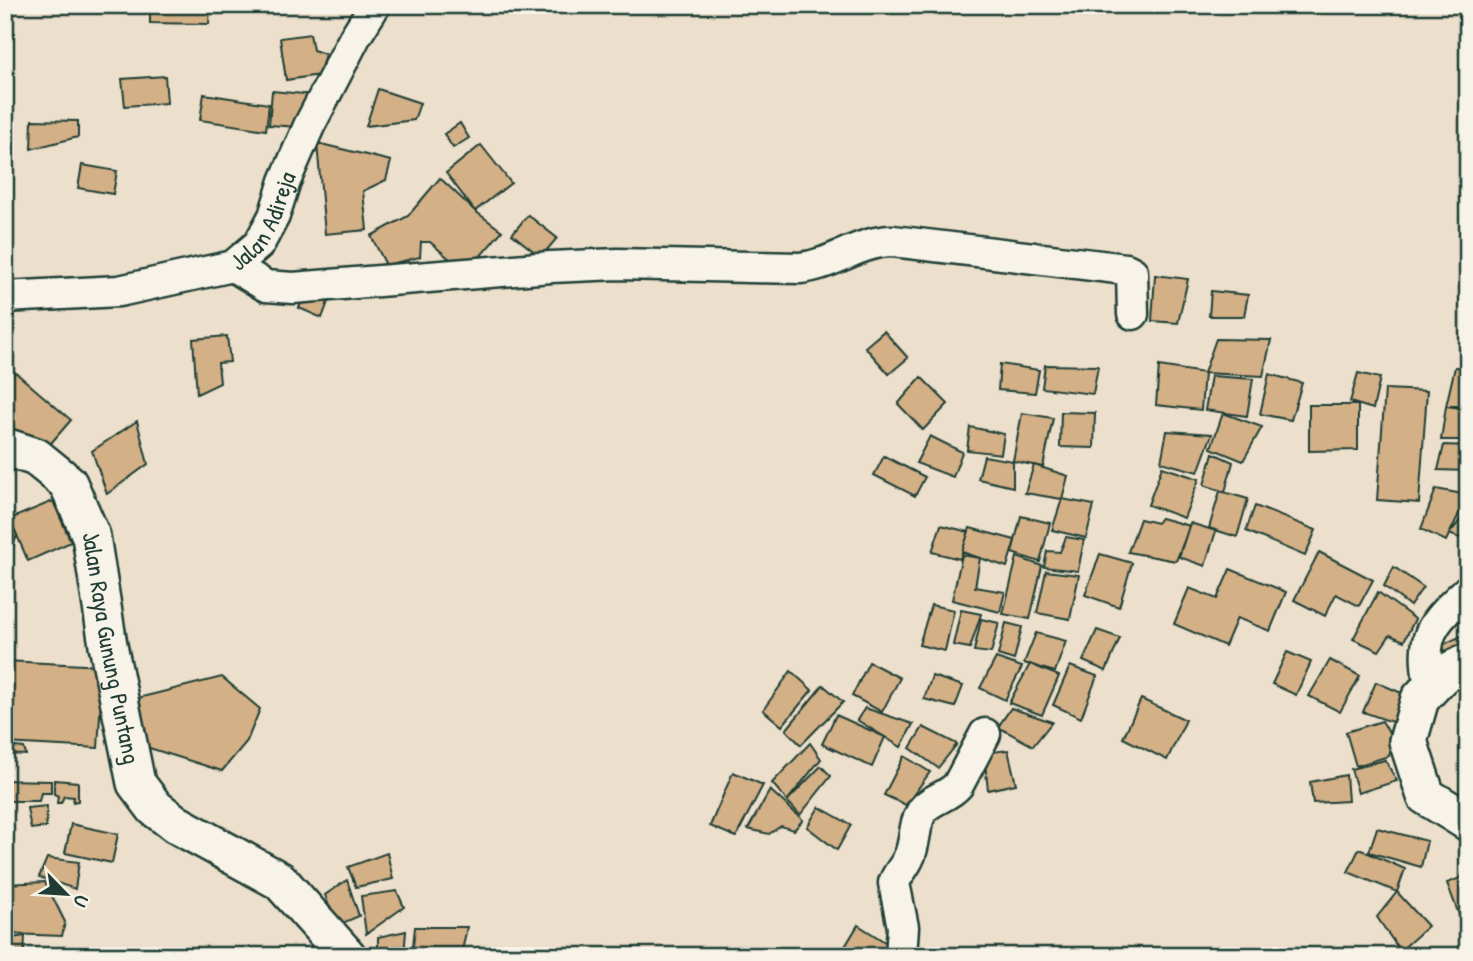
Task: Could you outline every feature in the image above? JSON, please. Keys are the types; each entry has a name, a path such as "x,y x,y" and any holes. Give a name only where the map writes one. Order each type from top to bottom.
{"street":[{"name":"Jalan Adireja","path":"5,297 119,291 233,266 259,244 274,216 285,181 309,126 355,37 375,5"},
{"path":"233,266 266,286 293,288 605,264 800,268 825,263 878,241 893,241 1126,269 1132,272 1133,314"},
{"name":"Jalan Raya Gunung Puntang","path":"5,446 36,457 68,483 91,536 108,645 136,783 155,808 176,824 280,881 347,956"},
{"path":"1430,688 1425,657 1426,642 1433,628 1468,590"},
{"path":"1468,662 1442,675 1420,699 1408,741 1426,796 1468,822"},
{"path":"901,956 903,927 894,883 896,876 910,856 922,811 929,804 952,792 958,785 985,734"}],"building":[{"path":"150,5 210,5 209,24 150,23"},
{"path":"310,34 313,50 325,54 319,75 286,80 280,38"},
{"path":"165,76 167,103 125,106 122,79"},
{"path":"378,89 420,103 414,120 366,126"},
{"path":"272,91 315,95 299,127 269,125"},
{"path":"204,94 269,104 266,130 200,120"},
{"path":"32,120 78,121 78,137 31,149"},
{"path":"460,123 469,138 453,148 444,134"},
{"path":"317,143 391,161 386,180 363,191 367,230 325,234"},
{"path":"481,145 511,183 475,211 446,173"},
{"path":"82,165 117,171 113,194 78,188"},
{"path":"440,178 475,211 502,231 466,273 430,242 421,242 420,257 386,265 371,236 408,216"},
{"path":"528,215 557,238 541,257 512,234"},
{"path":"1155,275 1188,279 1178,323 1152,321"},
{"path":"1211,291 1248,295 1244,316 1209,316"},
{"path":"306,292 328,302 322,318 299,308"},
{"path":"884,331 908,358 889,374 865,347"},
{"path":"227,336 230,362 218,363 220,383 197,394 193,339"},
{"path":"1216,339 1271,340 1263,376 1204,373"},
{"path":"1000,364 1039,370 1035,393 998,390"},
{"path":"1045,365 1098,366 1093,394 1042,388"},
{"path":"1159,366 1204,373 1201,410 1156,405"},
{"path":"1455,367 1468,367 1468,406 1446,406"},
{"path":"15,372 71,420 45,450 5,435 5,384"},
{"path":"1358,373 1380,378 1373,409 1350,402"},
{"path":"1269,374 1302,383 1291,420 1260,414"},
{"path":"1211,376 1253,379 1247,416 1205,410"},
{"path":"921,377 948,404 923,430 898,404"},
{"path":"1385,389 1427,391 1419,503 1377,500"},
{"path":"1309,405 1358,405 1358,450 1309,451"},
{"path":"1446,406 1468,409 1468,440 1441,440"},
{"path":"1061,412 1095,413 1094,448 1060,447"},
{"path":"1022,413 1053,418 1043,467 1013,461"},
{"path":"1223,413 1262,427 1243,461 1211,448"},
{"path":"137,421 148,464 107,494 92,451"},
{"path":"970,427 1004,434 1001,454 967,450"},
{"path":"1167,431 1212,434 1198,472 1161,462"},
{"path":"930,436 962,452 953,477 916,463"},
{"path":"1444,445 1468,446 1468,471 1438,470"},
{"path":"1213,453 1233,462 1225,492 1204,485"},
{"path":"884,456 925,477 915,496 874,475"},
{"path":"984,456 1013,461 1013,487 978,479"},
{"path":"1034,465 1068,476 1062,499 1025,493"},
{"path":"1162,467 1199,479 1184,518 1148,505"},
{"path":"1436,489 1468,495 1446,541 1421,529"},
{"path":"1220,491 1248,499 1237,537 1209,528"},
{"path":"1062,499 1094,505 1086,538 1052,530"},
{"path":"53,501 71,542 28,561 10,519"},
{"path":"1255,506 1316,530 1305,556 1246,531"},
{"path":"5,512 17,535 5,570"},
{"path":"1021,516 1050,523 1040,562 1012,553"},
{"path":"1161,518 1190,526 1176,561 1128,552 1140,519 1157,523"},
{"path":"1462,518 1468,520 1468,541 1449,534"},
{"path":"1190,523 1216,531 1205,566 1179,557"},
{"path":"941,525 969,532 960,559 932,552"},
{"path":"970,528 1015,540 1007,567 962,552"},
{"path":"1066,537 1084,540 1078,571 1044,567 1047,551 1060,552"},
{"path":"1319,552 1373,580 1359,606 1336,594 1325,616 1294,600"},
{"path":"1100,554 1132,563 1119,607 1085,595"},
{"path":"962,555 980,558 975,587 1005,592 1000,612 952,600"},
{"path":"1017,557 1042,566 1030,619 1003,614"},
{"path":"1394,567 1423,587 1410,606 1384,586"},
{"path":"1230,569 1286,592 1270,631 1237,618 1225,646 1174,624 1189,588 1217,599"},
{"path":"1046,571 1079,575 1070,619 1037,613"},
{"path":"1378,592 1415,619 1404,641 1390,635 1379,651 1353,639"},
{"path":"931,605 954,610 945,651 919,645"},
{"path":"961,610 981,614 970,648 953,645"},
{"path":"981,619 999,623 991,653 974,651"},
{"path":"1006,623 1022,627 1014,660 998,655"},
{"path":"1097,630 1120,638 1106,671 1083,661"},
{"path":"1036,633 1066,641 1055,672 1024,663"},
{"path":"1468,633 1468,656 1451,665 1442,645"},
{"path":"1287,652 1311,662 1296,695 1272,684"},
{"path":"996,658 1022,667 1005,700 980,688"},
{"path":"1330,660 1360,676 1340,712 1309,696"},
{"path":"5,661 103,666 98,748 5,743"},
{"path":"869,662 900,678 882,712 852,696"},
{"path":"1030,664 1059,676 1042,715 1009,703"},
{"path":"1070,666 1097,676 1081,718 1053,705"},
{"path":"791,671 812,690 782,726 763,710"},
{"path":"932,676 963,686 955,707 924,699"},
{"path":"222,677 260,709 247,741 222,771 146,747 134,699"},
{"path":"1376,682 1411,697 1401,725 1363,712"},
{"path":"823,685 843,702 801,745 786,730"},
{"path":"1141,699 1186,720 1167,760 1123,738"},
{"path":"865,708 913,724 901,747 857,720"},
{"path":"1011,708 1052,722 1033,746 998,727"},
{"path":"836,715 885,737 872,767 822,744"},
{"path":"1382,721 1394,741 1389,756 1356,766 1346,732"},
{"path":"923,727 957,744 938,768 910,748"},
{"path":"810,743 821,759 787,801 772,783"},
{"path":"5,746 24,748 26,755 5,754"},
{"path":"1008,750 1016,784 988,790 984,753"},
{"path":"904,756 930,772 906,805 884,795"},
{"path":"1385,760 1397,781 1358,793 1351,769"},
{"path":"821,766 831,776 800,815 787,801"},
{"path":"733,772 763,785 736,837 710,826"},
{"path":"1346,775 1348,801 1313,803 1310,782"},
{"path":"5,780 51,781 51,793 41,793 39,801 5,801"},
{"path":"54,780 78,782 78,801 73,802 74,797 64,796 61,803 57,803"},
{"path":"770,790 803,820 794,830 781,826 769,834 748,829"},
{"path":"47,806 46,827 31,829 27,808"},
{"path":"819,807 851,825 837,850 807,827"},
{"path":"71,824 118,834 112,863 65,853"},
{"path":"1377,828 1427,841 1421,867 1369,852"},
{"path":"1359,849 1405,869 1397,892 1348,872"},
{"path":"387,853 393,879 356,887 348,867"},
{"path":"47,858 79,862 75,889 39,877"},
{"path":"1468,875 1468,917 1461,920 1447,883"},
{"path":"347,880 359,916 336,926 325,895"},
{"path":"45,882 65,922 62,936 11,934 5,920 6,884"},
{"path":"397,891 404,907 366,934 361,896"},
{"path":"1397,892 1428,926 1400,951 1377,917"},
{"path":"858,925 896,949 893,956 853,956 843,950"},
{"path":"415,927 467,927 461,956 412,956"},
{"path":"406,931 404,956 378,956 378,937"},
{"path":"25,936 24,956 5,956 5,939"}]}
